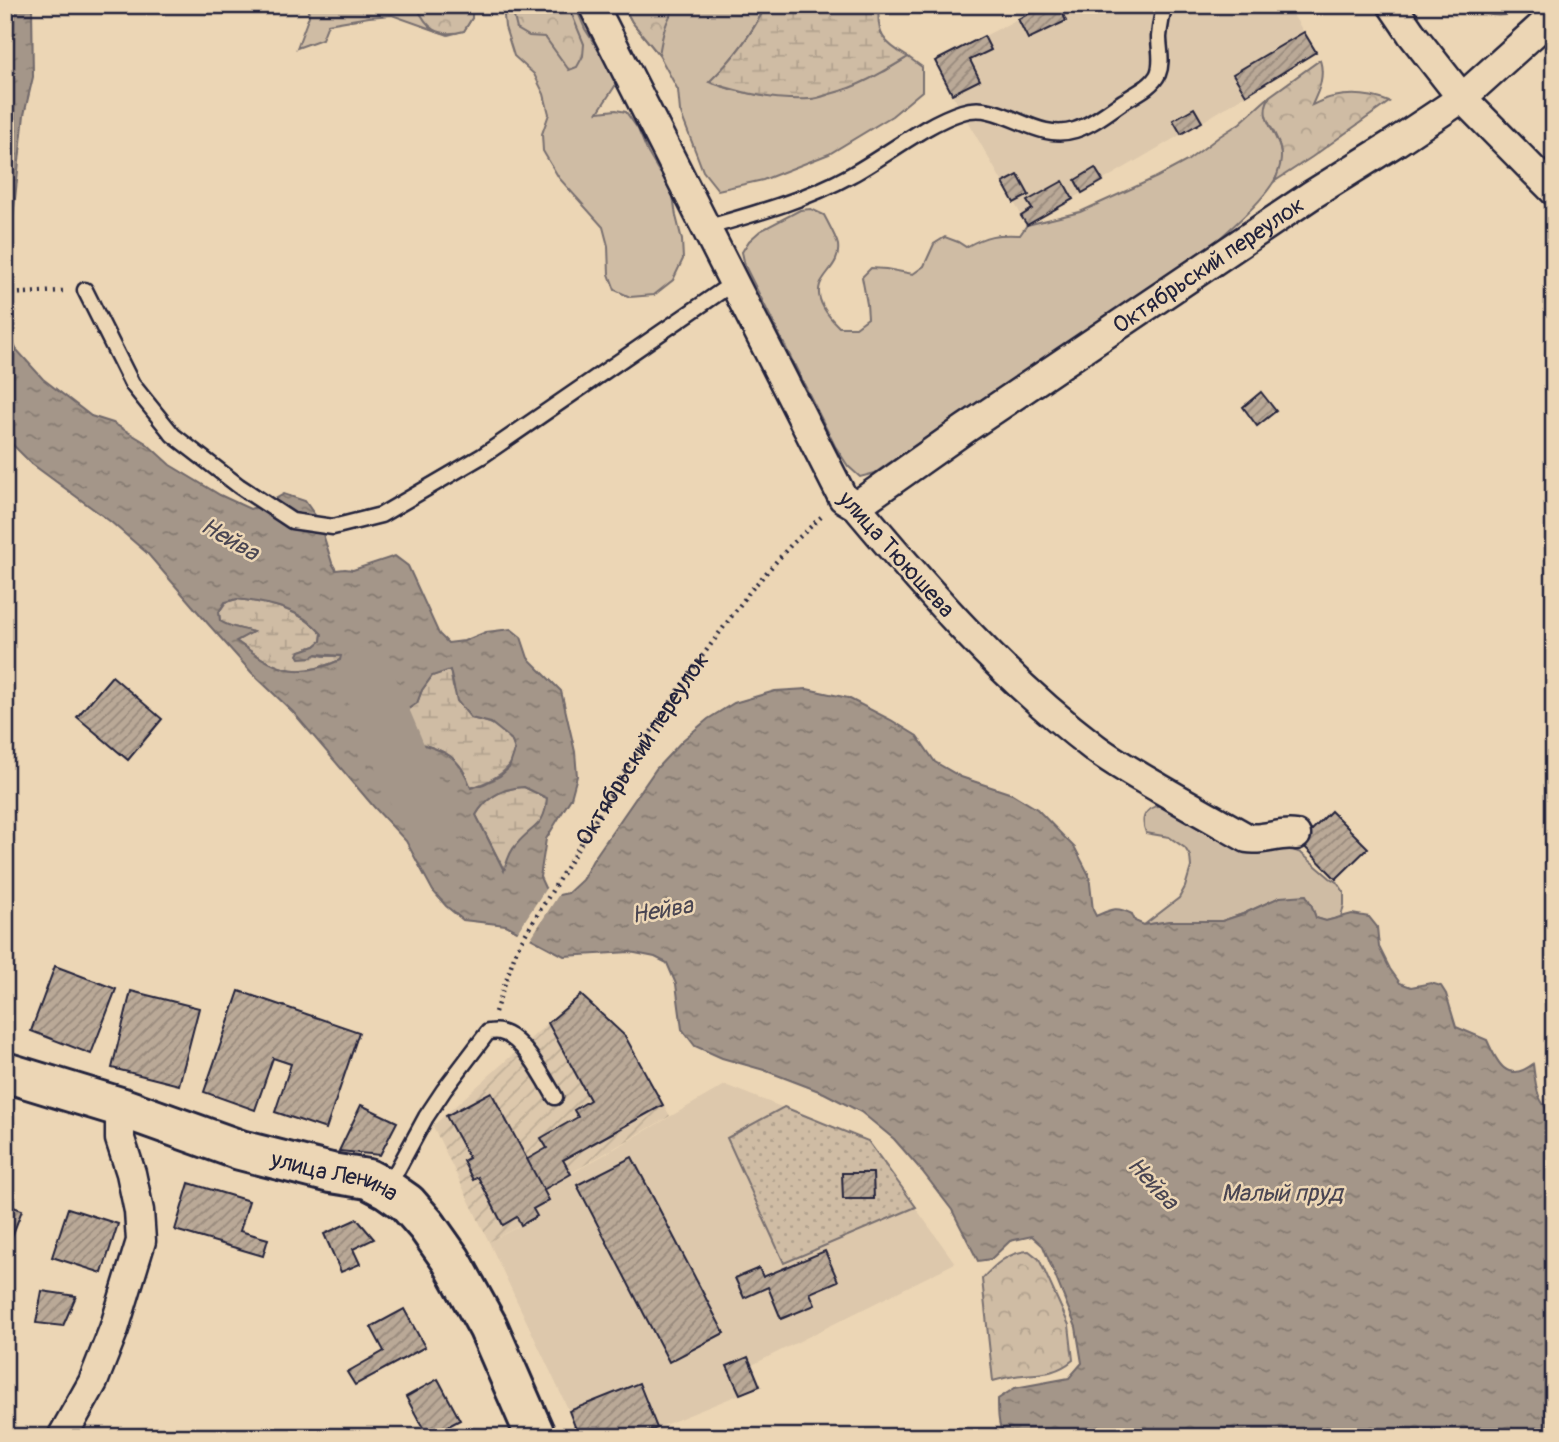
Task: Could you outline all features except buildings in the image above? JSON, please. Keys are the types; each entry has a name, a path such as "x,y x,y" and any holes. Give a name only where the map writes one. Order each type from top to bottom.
{"street":[{"name":"улица Тююшева","path":"593,5 733,283 849,502 993,659 1042,705 1097,749 1123,767 1247,838 1258,840 1296,835"},
{"path":"1392,5 1462,98 1554,191"},
{"name":"Октябрьский переулок","path":"849,502 965,429 1313,194 1462,98 1554,15"},
{"name":"улица Ленина","path":"5,1072 120,1107 240,1150 331,1173 368,1179 387,1189 407,1203 428,1226 451,1260 488,1327 536,1437"},
{"path":"62,1437 93,1382 114,1329 141,1241 134,1185 120,1139 120,1107"}],"lane":[{"path":"705,228 742,218 819,190 849,176 939,122 962,112 979,108 994,111 1026,126 1042,130 1075,131 1153,81 1159,71 1159,39 1165,5"},
{"path":"85,290 132,384 173,435 239,486 292,521 333,527 381,515 481,456 733,283"},
{"path":"387,1189 426,1117 488,1032 501,1032 512,1037 535,1062 555,1097"}],"path":[{"path":"8,294 85,290"},
{"name":"Октябрьский переулок","path":"488,1032 517,948 692,670 751,590 791,545 849,502"}],"shaded area":[{"path":"1046,5 1287,5 1316,52 1027,225 935,61"},
{"path":"581,995 625,1036 670,1116 543,1189 549,1200 534,1209 537,1216 489,1242 433,1126"},
{"path":"725,1085 868,1141 955,1263 752,1365 760,1386 635,1437 580,1437 489,1242 537,1217 533,1209 543,1190"}],"green space":[{"path":"307,5 472,5 472,18 464,31 448,35 392,15 328,24 322,39 297,48 309,16"},
{"path":"416,5 472,5 472,18 464,31 440,32 429,26"},
{"path":"503,5 575,5 585,29 610,68 615,78 615,86 598,112 626,112 638,129 648,153 672,189 682,240 683,259 673,280 654,295 630,297 615,290 609,274 608,246 603,227 559,178 543,151 542,134 549,114 544,94 534,74 514,56 505,27"},
{"path":"511,5 568,5 584,44 583,56 577,67 569,70 545,37 529,36 517,29"},
{"path":"623,5 766,5 741,46 710,82 733,90 769,97 811,99 885,71 908,57 922,67 922,91 892,116 829,154 763,180 718,190 703,171 680,111 678,90 659,55 632,22"},
{"path":"623,5 677,5 667,23 659,55 632,22"},
{"path":"766,5 879,5 880,31 883,37 892,47 908,57 861,83 812,99 784,99 759,95 709,82 741,46"},
{"path":"1473,5 1523,5 1512,13 1498,16 1485,13"},
{"path":"1320,60 1322,78 1312,105 1347,95 1369,96 1389,102 1275,181 1281,152 1266,117 1267,104 1270,96"},
{"path":"1270,96 1266,114 1281,157 1276,179 1247,213 1204,252 875,473 860,477 848,466 835,446 745,266 742,252 760,231 800,210 811,209 824,215 836,238 838,251 834,264 820,285 820,299 839,327 856,327 868,318 862,277 871,268 913,274 924,266 934,244 945,237 966,247 992,236 1020,235 1027,225 1080,212 1187,161 1240,123"},
{"path":"237,599 283,608 304,618 322,634 321,641 315,646 300,651 324,656 342,656 340,660 309,670 296,670 262,658 236,641 252,632 220,621 219,612 226,602"},
{"path":"450,669 453,687 471,718 492,724 506,734 515,753 505,770 470,788 462,769 442,751 413,742 391,754 405,711 417,703 432,676"},
{"path":"524,787 547,798 546,811 505,872 476,815 496,794"},
{"path":"1169,804 1301,853 1338,883 1344,892 1341,917 1326,921 1316,918 1311,904 1280,897 1222,921 1170,921 1144,925 1179,898 1191,867 1190,856 1185,848 1169,837 1146,833 1144,820 1147,811"},
{"path":"784,1107 868,1141 916,1207 784,1263 727,1138"},
{"path":"1029,1251 1039,1259 1069,1325 1073,1360 1052,1371 993,1381 982,1279 1003,1260"}],"water":[{"path":"5,5 32,5 33,77 24,115 10,245 5,264"},
{"name":"Малый пруд","path":"5,325 16,349 43,379 91,416 113,423 146,443 170,465 220,495 250,509 284,494 305,501 319,521 336,570 353,570 395,556 408,566 439,634 448,643 464,641 486,632 511,629 521,637 528,658 561,691 575,752 577,776 571,798 546,839 540,877 545,888 559,895 568,893 582,880 656,769 683,740 708,719 734,703 775,691 807,689 848,698 891,720 917,736 935,762 961,777 1012,794 1037,809 1075,848 1089,875 1096,916 1118,909 1132,914 1135,921 1144,925 1170,921 1222,921 1280,897 1306,895 1316,918 1326,921 1352,914 1369,917 1377,927 1379,947 1400,983 1411,987 1431,983 1441,986 1456,1027 1487,1040 1504,1068 1516,1072 1533,1064 1540,1099 1554,1117 1554,1437 1004,1437 999,1424 998,1399 1015,1388 1069,1378 1082,1363 1076,1327 1043,1246 1032,1236 1010,1241 991,1259 978,1261 952,1210 922,1171 894,1139 861,1112 824,1093 695,1046 682,1029 676,984 667,963 655,957 630,952 564,956 506,925 463,920 433,891 406,841 293,712 252,673 147,553 111,522 32,464 5,437","holes":["237,599 283,608 313,625 322,634 321,641 300,651 300,658 317,654 341,656 340,660 310,670 297,670 273,664 262,658 236,641 253,632 220,621 219,612 225,602","450,670 457,701 471,718 491,723 511,739 515,750 509,768 500,776 471,788 456,761 434,748 413,742 392,753 405,711 417,703 432,676","524,787 547,798 546,808 541,821 512,851 504,871 476,815 490,798 502,791"]}],"pier":[{"path":"548,885 561,891 529,941 516,934"}],"waterway":[{"name":"Нейва","path":"365,674 429,820"}]}
